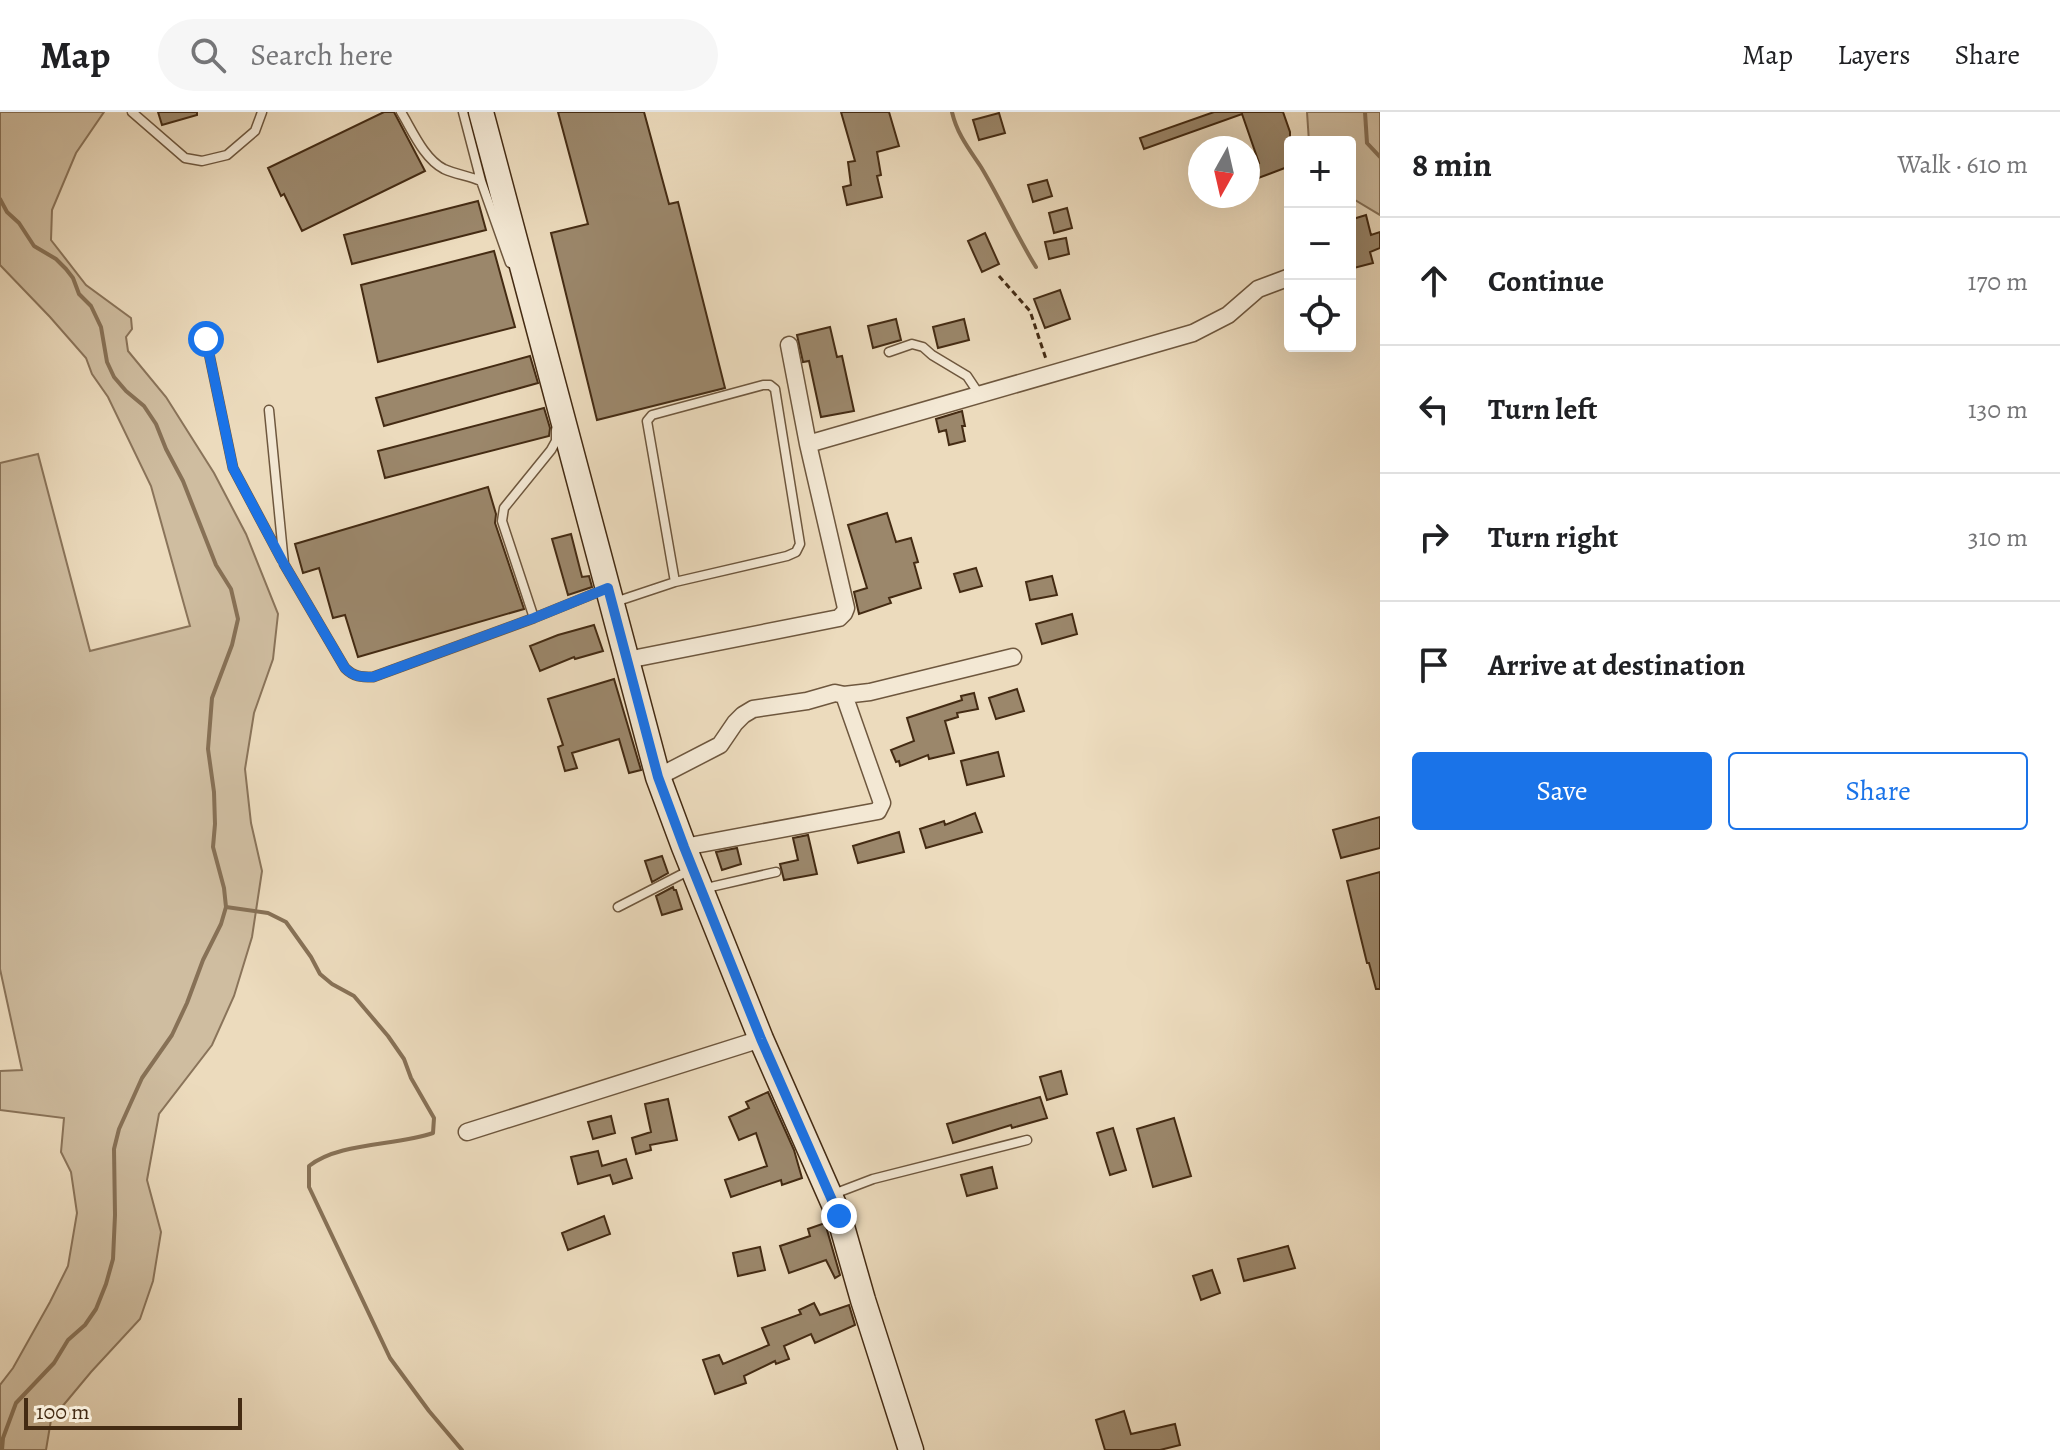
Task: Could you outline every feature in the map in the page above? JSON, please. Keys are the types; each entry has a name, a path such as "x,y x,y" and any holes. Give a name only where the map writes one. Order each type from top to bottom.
{"street":[{"path":"481,112 658,777 761,1039 839,1216 911,1450"},
{"path":"808,444 1193,333 1228,315 1258,289 1284,279"},
{"path":"627,660 839,618 844,613 846,608 808,444 789,345"},
{"path":"658,777 720,745 735,723 753,709 807,701 835,693 870,692 1013,657"},
{"path":"692,868 878,811 882,803 844,695"},
{"path":"467,1132 761,1039"}],"lane":[{"path":"132,112 185,158 202,161 227,155 255,131 262,112"},
{"path":"401,112 425,153 442,168 481,181"},
{"path":"463,112 481,181 512,270"},
{"path":"517,285 528,315 556,430 556,441 551,450 502,514 534,618"},
{"path":"206,339 233,468 284,564 351,674 373,677 534,618 610,596 675,582 787,556 796,552 800,544 775,389 770,385 652,415 647,421 675,582"},
{"path":"889,352 912,344 923,347 967,376 979,395"},
{"path":"269,410 284,564"},
{"path":"618,907 692,868 776,872"},
{"path":"830,1195 873,1179 1027,1140"}],"path":[{"path":"999,276 1030,311 1051,374"}],"shaded area":[{"path":"0,112 104,112 76,153 52,210 51,240 86,285 131,318 132,329 126,337 128,351 166,397 214,473 246,534 278,614 273,659 254,713 245,769 251,823 262,871 252,937 234,996 212,1045 159,1114 147,1180 161,1232 153,1281 140,1319 51,1420 46,1450 0,1450 0,1385 13,1368 68,1266 77,1213 71,1172 61,1152 64,1118 0,1110 0,1071 22,1070 0,969 0,463 38,454 90,651 190,626 151,486 108,397 92,374 86,358 0,265"},
{"path":"1307,112 1380,112 1380,215 1356,201 1356,136 1309,136"}],"building":[{"path":"158,112 197,112 197,115 162,125"},
{"path":"384,112 394,112 425,171 302,231 268,168"},
{"path":"558,112 644,112 669,204 678,202 725,388 597,420 551,233 588,224"},
{"path":"841,112 889,112 899,146 877,152 881,175 877,176 882,197 847,205 843,187 851,185 848,162 855,161"},
{"path":"1214,112 1283,112 1290,132 1290,136 1284,136 1284,168 1260,177 1260,136 1250,136 1242,114 1144,149 1140,138"},
{"path":"999,113 1005,133 979,140 973,120"},
{"path":"1047,180 1052,196 1033,202 1028,185"},
{"path":"478,201 486,230 352,264 344,235"},
{"path":"1067,208 1072,228 1054,233 1049,213"},
{"path":"1366,215 1371,235 1380,232 1380,248 1370,252 1373,263 1356,267 1356,218"},
{"path":"985,233 999,264 982,272 968,241"},
{"path":"1066,238 1069,254 1049,259 1045,242"},
{"path":"494,251 515,327 378,362 361,285"},
{"path":"1060,290 1070,319 1045,328 1034,299"},
{"path":"896,319 901,340 873,348 868,326"},
{"path":"964,319 969,340 938,348 933,327"},
{"path":"830,327 837,357 842,356 854,411 821,417 809,361 803,362 797,335"},
{"path":"530,356 538,383 384,426 376,398"},
{"path":"544,408 549,436 385,478 378,451"},
{"path":"962,411 965,441 949,445 946,430 939,432 936,419"},
{"path":"488,487 496,514 495,523 524,609 358,657 345,615 333,618 319,568 303,573 295,544"},
{"path":"887,513 896,542 911,538 921,588 889,598 891,603 859,614 854,592 867,588 848,525"},
{"path":"571,534 582,577 589,576 592,587 568,595 552,539"},
{"path":"976,568 982,586 960,592 954,574"},
{"path":"1052,576 1057,595 1030,600 1026,582"},
{"path":"1072,614 1077,634 1042,644 1036,624"},
{"path":"594,625 603,651 574,657 540,671 530,646"},
{"path":"614,679 641,770 629,773 619,739 572,753 577,768 565,771 558,747 563,745 548,699"},
{"path":"1017,689 1024,711 996,719 989,698"},
{"path":"974,693 978,709 957,713 958,717 945,721 954,753 929,759 928,755 900,766 899,761 896,762 891,750 914,741 907,718"},
{"path":"998,752 1004,776 967,785 961,761"},
{"path":"975,813 982,832 926,848 920,829 944,821 945,825"},
{"path":"1380,817 1380,848 1341,858 1333,830"},
{"path":"899,832 904,852 858,863 853,846"},
{"path":"808,835 817,874 784,880 780,864 798,860 793,838"},
{"path":"737,848 741,864 722,870 716,852"},
{"path":"662,856 668,873 652,882 645,861"},
{"path":"1380,872 1380,989 1376,989 1347,881"},
{"path":"673,887 682,909 662,915 656,896"},
{"path":"1061,1071 1067,1094 1047,1100 1040,1077"},
{"path":"768,1092 794,1150 802,1178 782,1185 781,1180 731,1197 725,1180 767,1166 756,1133 739,1140 729,1117 749,1108 746,1102"},
{"path":"1040,1097 1047,1118 1012,1128 1011,1125 953,1143 947,1124"},
{"path":"668,1099 677,1140 650,1145 651,1150 636,1154 632,1138 651,1132 645,1104"},
{"path":"611,1116 615,1133 593,1139 588,1122"},
{"path":"1174,1118 1191,1176 1153,1187 1137,1129"},
{"path":"1113,1128 1126,1170 1110,1175 1097,1133"},
{"path":"598,1151 602,1166 626,1159 632,1178 613,1184 610,1175 578,1184 571,1157"},
{"path":"992,1167 997,1188 967,1196 961,1175"},
{"path":"604,1216 610,1234 568,1250 562,1233"},
{"path":"825,1223 840,1275 835,1278 826,1260 789,1273 780,1246 810,1236 808,1229"},
{"path":"1288,1246 1295,1268 1244,1281 1238,1259"},
{"path":"760,1247 765,1270 738,1276 733,1253"},
{"path":"1212,1270 1220,1293 1201,1300 1193,1276"},
{"path":"814,1303 820,1315 849,1305 855,1325 815,1343 811,1334 784,1346 789,1359 776,1364 775,1361 744,1376 746,1383 715,1394 703,1360 719,1355 723,1364 769,1345 762,1328 801,1314 799,1310"},
{"path":"1124,1411 1131,1434 1175,1424 1180,1445 1160,1450 1105,1450 1096,1420"}],"waterway":[{"path":"952,112 960,134 1036,267"},
{"path":"1365,112 1367,143 1380,157"},
{"path":"0,199 34,246 66,269 79,294 91,306 101,327 107,362 114,377 144,406 156,424 183,481 216,565 231,589 238,619 232,645 212,698 208,749 214,792 213,847 226,907 172,1035 142,1078 119,1129 114,1149 113,1259 96,1309 85,1325 68,1340 54,1363 16,1403 3,1438 2,1450"},
{"path":"226,907 268,913 286,922 320,974 354,996 388,1036 404,1059 434,1118 433,1133 352,1148 321,1158 309,1166 309,1187 390,1358 462,1450"}],"route":[{"path":"206,339 233,468 284,564 351,674 373,677 608,588 658,777 761,1039 839,1216"}]}
